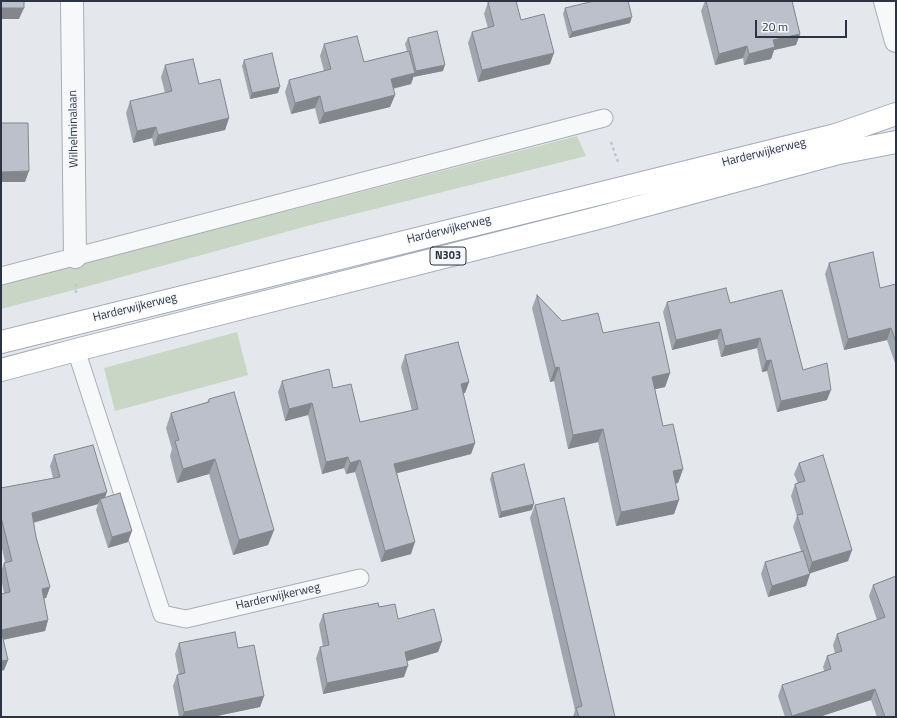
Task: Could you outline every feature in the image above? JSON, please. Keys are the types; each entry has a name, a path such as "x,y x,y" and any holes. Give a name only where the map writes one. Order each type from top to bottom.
{"main road":[{"name":"Harderwijkerweg","path":"1,342 836,135 896,114"},
{"name":"Harderwijkerweg","path":"1,370 598,218 839,152 896,142"}],"street":[{"name":"Wilhelminalaan","path":"72,1 75,257"},
{"path":"885,1 896,41"}],"lane":[{"path":"1,276 604,118"},
{"name":"Harderwijkerweg","path":"76,350 162,614 186,619 360,578"}],"path":[{"path":"604,118 618,163"}],"green space":[{"path":"577,136 586,156 311,225 1,309 1,284 107,255 307,206"},
{"path":"237,332 248,375 115,411 104,368"}],"building":[{"path":"1,1 24,1 24,8 1,8"},
{"path":"516,1 521,20 544,14 554,53 482,70 472,32 494,26 488,2"},
{"path":"594,1 628,1 632,17 572,32 565,8"},
{"path":"706,1 792,1 800,34 773,40 775,47 749,54 747,46 719,54"},
{"path":"437,31 445,65 416,71 408,38"},
{"path":"357,36 364,62 409,51 415,73 391,79 395,95 324,113 320,96 295,103 289,80 331,69 324,44"},
{"path":"272,53 280,87 252,93 244,60"},
{"path":"193,59 199,84 220,79 229,118 158,135 156,127 137,131 130,101 172,91 165,65"},
{"path":"1,123 28,123 29,171 1,172"},
{"path":"873,252 880,288 896,284 896,342 891,328 848,339 829,263"},
{"path":"726,288 730,303 782,290 803,370 827,363 831,390 781,401 771,360 766,361 760,338 725,346 721,329 676,340 667,302"},
{"path":"537,295 562,321 598,313 603,333 659,322 670,373 652,377 663,426 673,424 683,469 673,471 679,500 621,512 603,429 573,435 559,367 555,368"},
{"path":"458,342 469,382 461,384 475,443 394,464 415,542 385,551 360,460 350,463 348,457 326,462 312,403 289,409 282,381 329,369 333,388 351,384 360,422 418,409 405,355"},
{"path":"234,392 274,530 239,540 215,459 183,469 175,441 179,440 171,413 209,402 209,399"},
{"path":"93,445 107,492 32,513 36,537 50,587 42,589 48,620 1,630 1,594 10,592 4,563 12,561 1,517 1,488 60,477 54,455"},
{"path":"823,455 852,550 812,562 797,515 803,514 795,484 805,481 799,463"},
{"path":"524,464 534,504 501,512 492,473"},
{"path":"120,493 132,531 112,537 100,499"},
{"path":"564,498 615,717 579,717 576,708 582,706 535,505"},
{"path":"803,551 810,574 772,586 765,562"},
{"path":"896,576 896,717 885,717 875,689 792,716 782,685 831,669 827,656 842,651 837,634 885,617 873,585"},
{"path":"378,603 379,607 395,604 398,619 434,609 442,641 405,652 408,666 327,683 320,647 329,645 323,614"},
{"path":"1,630 8,660 1,661"},
{"path":"235,632 238,648 254,645 264,696 184,712 177,675 185,673 179,643"}]}
